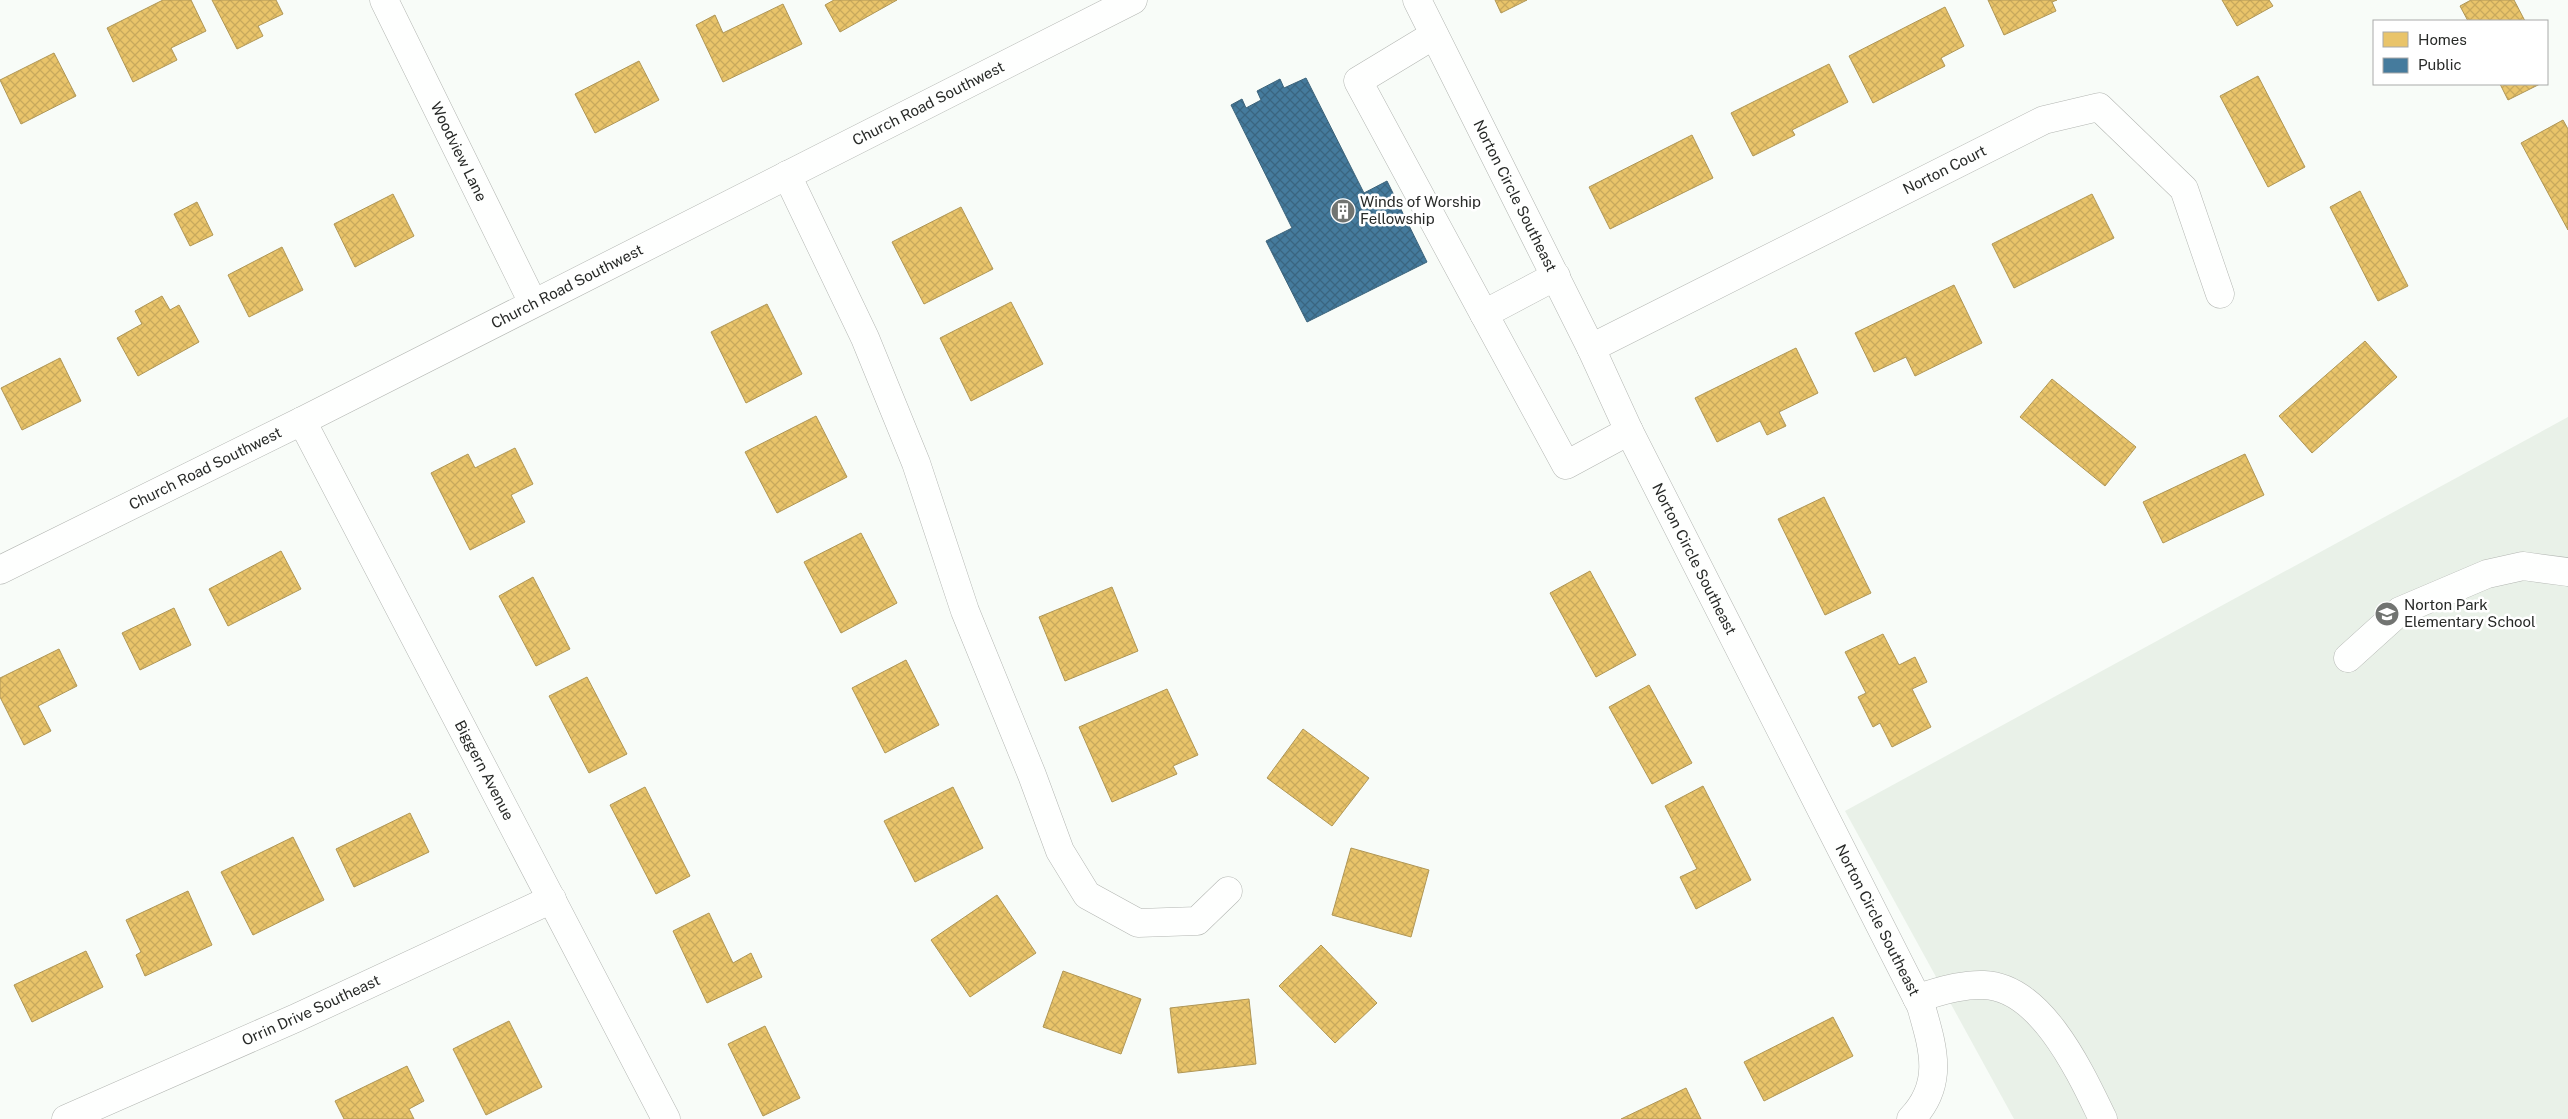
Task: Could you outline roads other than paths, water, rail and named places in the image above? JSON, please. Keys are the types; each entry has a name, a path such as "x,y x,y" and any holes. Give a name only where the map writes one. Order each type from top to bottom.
{"street":[{"name":"Woodview Lane","path":"384,0 533,303"},
{"name":"Church Road Southwest","path":"0,570 302,421 1133,0"},
{"name":"Norton Circle Southeast","path":"1417,0 1556,276 1629,431 1917,998 1931,1040 1934,1064 1932,1086 1921,1108 1911,1119"},
{"path":"1434,35 1358,80 1566,465 1629,431"},
{"name":"Norton Court","path":"1591,348 2044,120 2099,107 2184,189 2220,294"},
{"path":"786,175 865,338 916,463 964,611 1032,775 1060,851 1087,895 1138,923 1197,921 1228,891"},
{"path":"1484,314 1556,276"},
{"name":"Biggern Avenue","path":"302,421 666,1119"},
{"path":"2348,658 2400,612 2461,584 2487,574 2523,566 2568,572"},
{"name":"Orrin Drive Southeast","path":"66,1119 296,1018 552,899"},
{"path":"1917,998 1958,986 1986,985 2017,995 2035,1010 2054,1033 2078,1068 2103,1119"}],"place":[{"name":"Winds of Worship Fellowship","path":"1343,211"},
{"name":"Norton Park Elementary School","path":"2387,614"}]}
